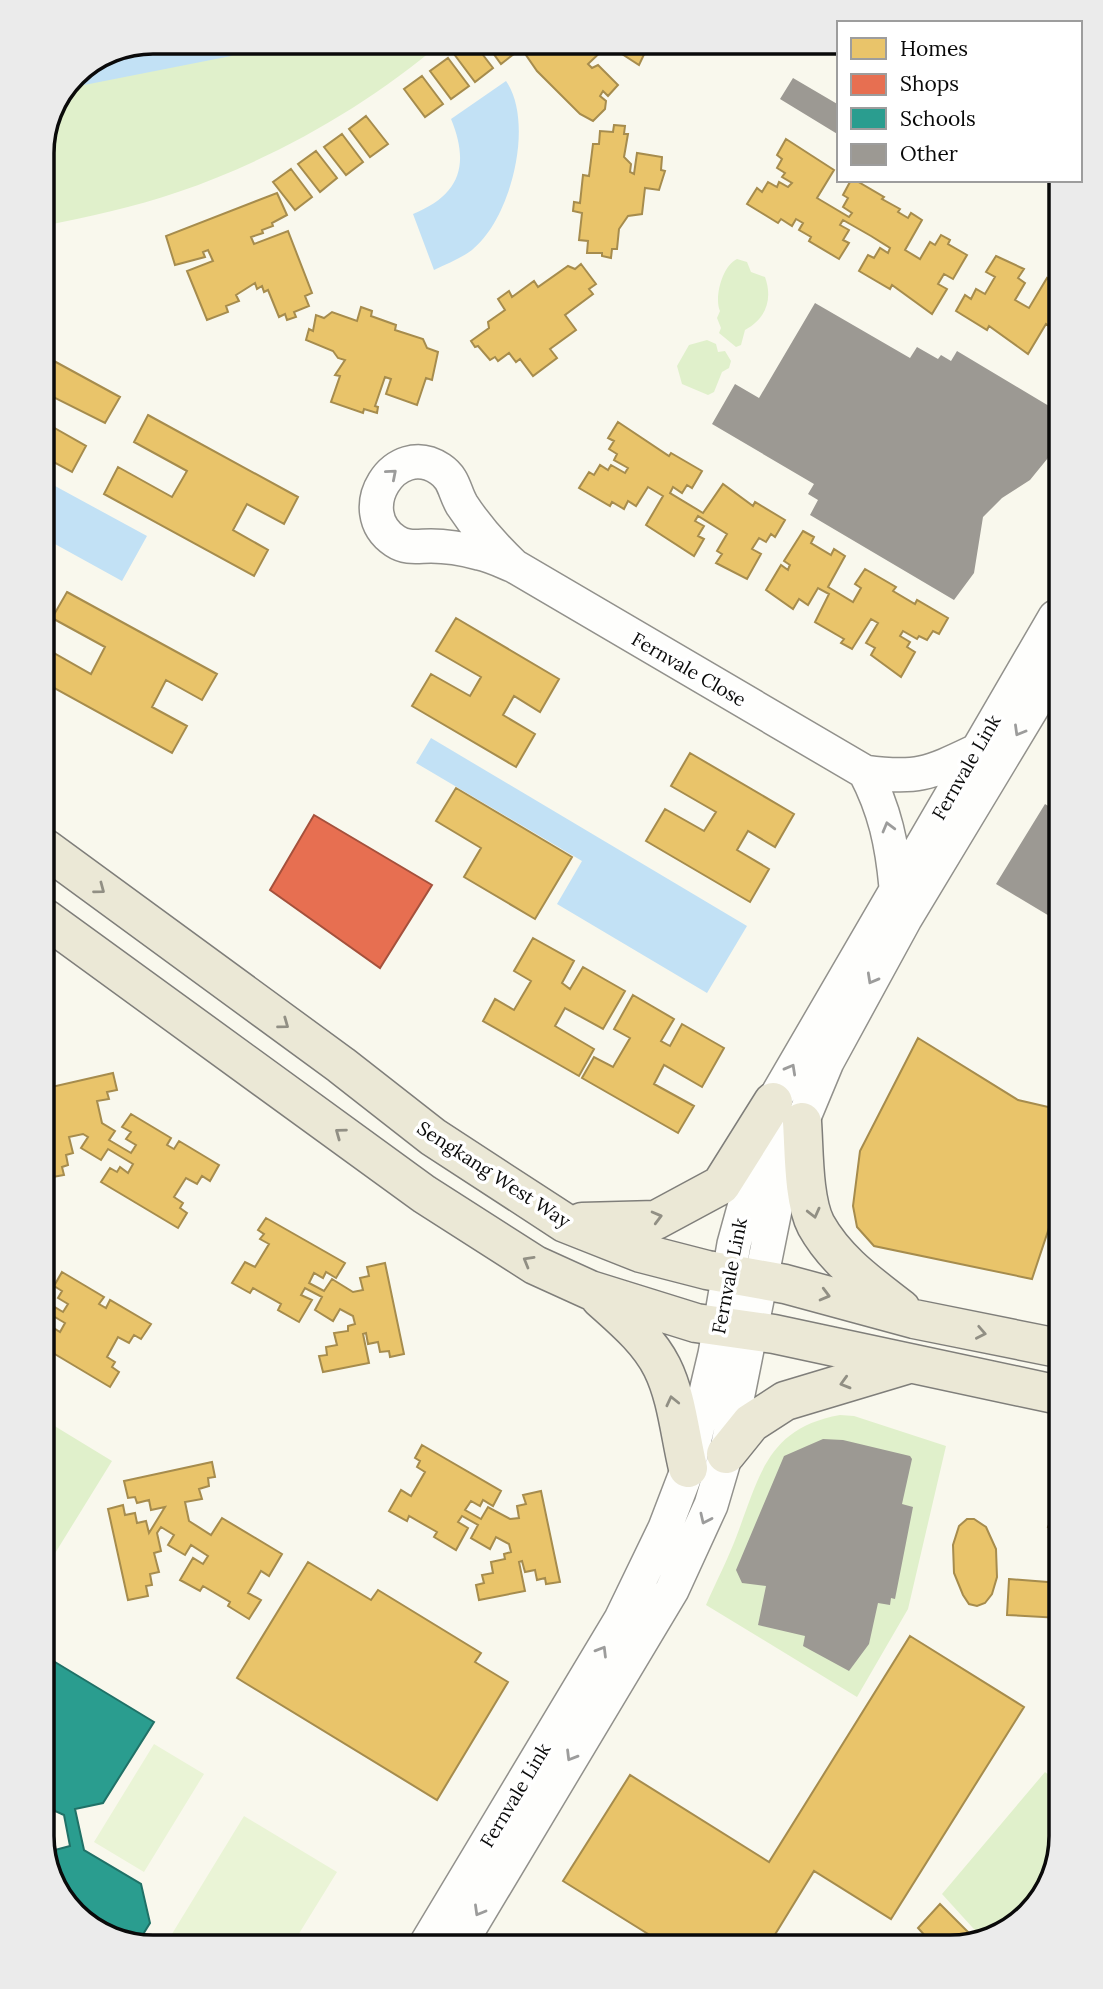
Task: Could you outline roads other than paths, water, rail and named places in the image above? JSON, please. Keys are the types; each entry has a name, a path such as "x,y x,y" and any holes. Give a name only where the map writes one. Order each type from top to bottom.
{"main road":[{"name":"Sengkang West Way","path":"54,855 341,1065 433,1137 565,1223 641,1253 914,1319 1049,1346"},
{"path":"54,925 424,1194 535,1265 590,1290 696,1323 734,1328 1049,1393"},
{"path":"565,1223 656,1220 689,1205 721,1185 787,1112"},
{"path":"787,1112 815,1223 845,1264 914,1319"},
{"path":"590,1290 634,1329 661,1364 668,1382 688,1468"},
{"path":"726,1454 751,1423 785,1401 911,1364"}],"street":[{"name":"Fernvale Close","path":"514,566 865,772 904,777 930,773 974,752"},
{"name":"Fernvale Link","path":"431,1935 621,1619 665,1528 688,1468 734,1328 744,1277 781,1180 787,1112 896,887 1049,627"},
{"name":"Fernvale Link","path":"787,1112 827,1062 905,919 1049,680"},
{"path":"865,772 881,803 891,838 896,887"},
{"name":"Fernvale Link","path":"465,1935 672,1590 712,1505 726,1454 734,1328"}],"water":[{"path":"234,54 82,85 104,68 134,56"},
{"path":"506,81 514,99 518,121 518,145 508,194 486,236 472,250 434,270 413,214 441,198 457,177 460,151 451,119"},
{"path":"54,485 147,536 122,581 54,544"},
{"path":"431,738 747,926 707,993 557,904 582,861 416,763"}]}
